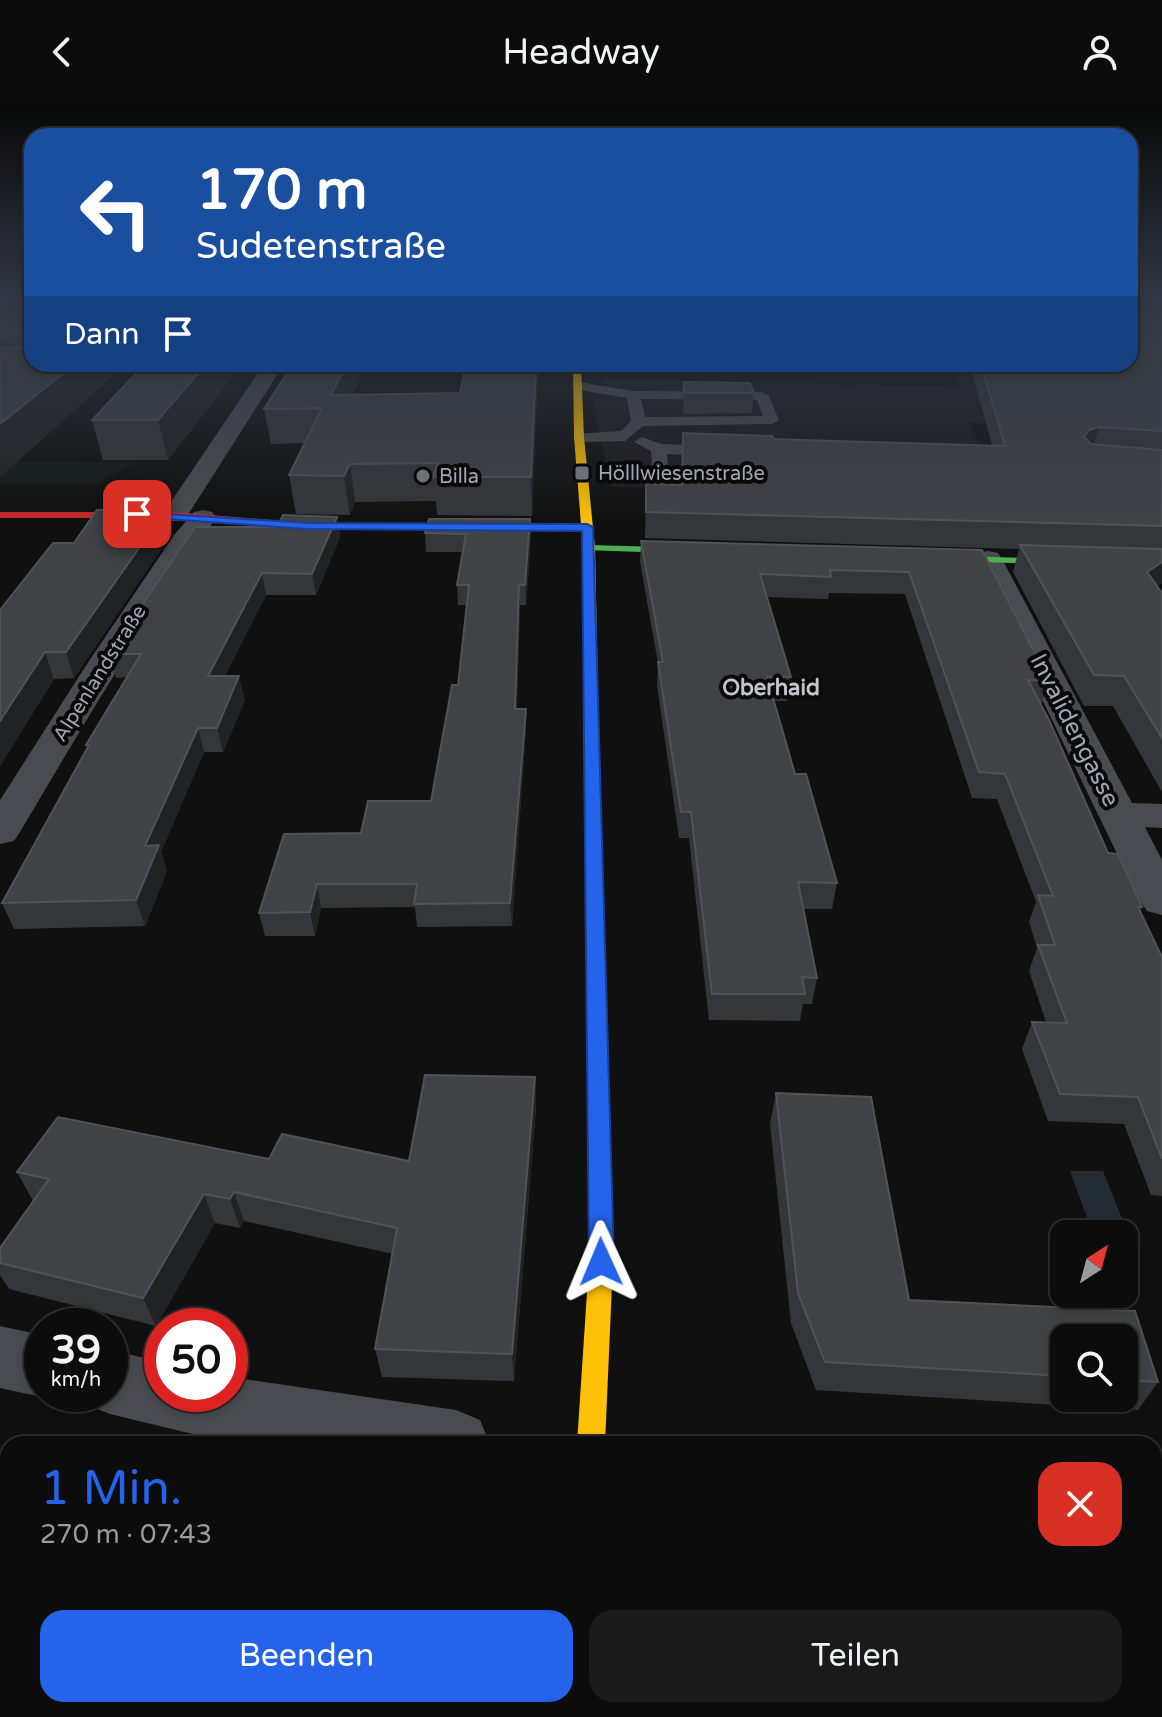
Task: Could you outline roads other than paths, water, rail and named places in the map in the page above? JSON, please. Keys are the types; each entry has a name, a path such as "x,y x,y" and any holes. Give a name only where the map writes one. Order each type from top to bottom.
{"main road":[{"path":"578,374 579,437 589,548 601,1262 591,1436"},
{"path":"3,518 189,516 308,526 587,527"},
{"path":"589,548 716,552"},
{"path":"908,557 1162,565"}],"street":[{"name":"Alpenlandstraße","path":"0,832 103,664 184,541 189,516 268,374"},
{"name":"Invalidengasse","path":"988,559 1162,901"},
{"path":"1118,814 1162,816"},
{"path":"0,1357 24,1362"},
{"path":"128,1386 235,1411 402,1436"}],"lane":[{"path":"579,386 633,395 762,396 772,420 639,422 625,436"},
{"path":"633,395 639,422"},
{"path":"579,437 625,436 659,449 737,451"},
{"path":"659,449 661,480"}],"place":[{"name":"Hölllwiesenstraße","path":"582,473"},
{"name":"Billa","path":"423,476"}],"district":[{"name":"Oberhaid","path":"771,687"}]}
